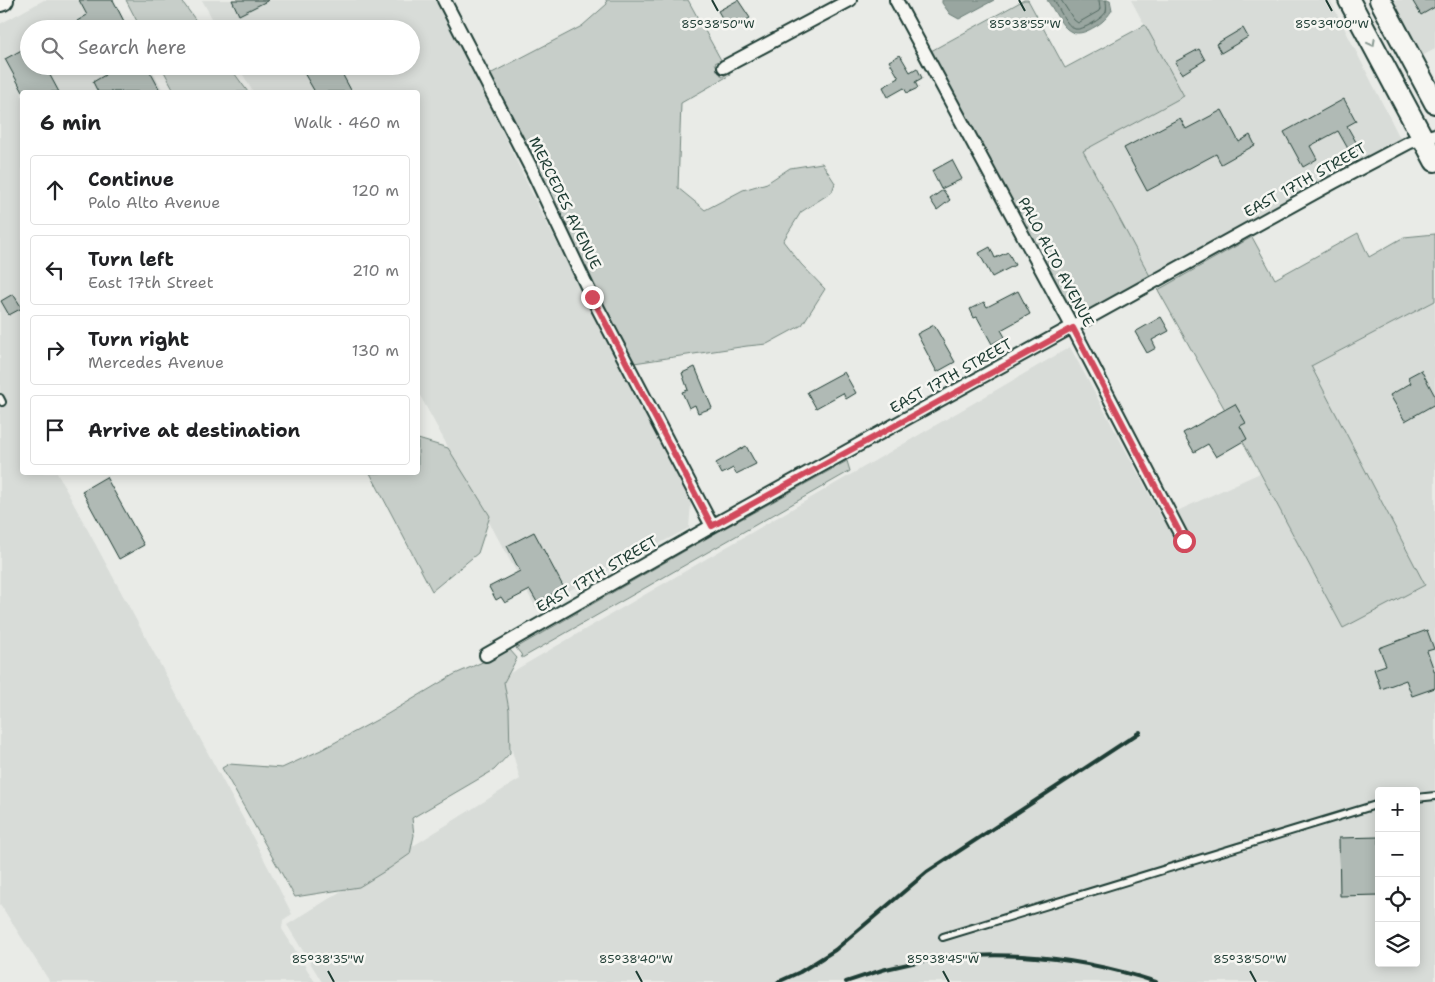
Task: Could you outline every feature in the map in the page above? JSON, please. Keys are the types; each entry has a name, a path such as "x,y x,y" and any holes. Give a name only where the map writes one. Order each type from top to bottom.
{"main road":[{"path":"1349,0 1429,136 1435,161"},
{"path":"1380,0 1435,103"}],"street":[{"name":"MERCEDES AVENUE","path":"444,0 532,170 592,297 712,526"},
{"path":"724,67 850,0"},
{"name":"PALO ALTO AVENUE","path":"896,0 1073,328 1184,541"},
{"name":"EAST 17TH STREET","path":"486,655 712,526 1325,187 1410,142 1429,136"}],"lane":[{"path":"1420,798 1435,796"},
{"path":"943,937 1375,805"}],"shaded area":[{"path":"44,0 114,0 124,20 20,20 20,75 155,75 163,90 20,90 20,475 58,475 244,820 292,914 283,920 282,929 315,982 50,982 0,904 0,24"},
{"path":"126,0 181,0 195,20 136,20"},
{"path":"202,0 436,0 478,81 540,210 691,502 689,528 536,608 420,396 420,90 252,90 243,75 420,75 420,20 213,20"},
{"path":"606,0 688,0 721,60 715,63 722,77 729,73 730,75 681,103 678,188 705,210 743,190 767,183 790,168 822,163 835,183 832,192 801,212 783,241 801,264 825,289 802,325 767,344 634,363 490,74 582,26 607,4"},
{"path":"1024,0 1028,0 1065,68 1145,25 1184,96 1083,151 1150,276 1075,318 931,51"},
{"path":"1131,0 1330,0 1400,138 1150,276 1083,151 1183,96"},
{"path":"1393,0 1435,0 1435,49 1422,56"},
{"path":"166,75 236,75 247,90 174,90"},
{"path":"1358,233 1369,257 1404,237 1435,234 1435,301 1311,366 1425,585 1343,628 1257,467 1158,290 1252,237 1275,279"},
{"path":"1435,301 1435,982 322,982 287,925 520,779 493,683 1070,347 1162,518 1260,473 1343,627 1424,585 1310,366"},
{"path":"420,440 448,448 490,516 478,553 432,591 371,475 420,475"},
{"path":"847,461 850,471 522,658 516,648 716,533"},
{"path":"510,650 517,658 504,682 509,710 510,753 494,770 412,818 414,835 410,854 390,868 359,887 295,897 222,768 229,764 282,768 321,750 386,715 453,675"}],"water":[{"path":"942,0 994,0 959,19 950,14"},
{"path":"1047,0 1110,0 1112,10 1096,26 1081,33 1074,33 1068,30 1059,20"}],"building":[{"path":"79,0 113,0 123,20 79,20 87,15"},
{"path":"232,0 269,0 239,15"},
{"path":"738,0 750,18 729,30 718,11"},
{"path":"1412,0 1435,0 1435,7 1421,15"},
{"path":"1243,28 1248,37 1221,53 1216,44"},
{"path":"1199,49 1205,60 1182,74 1175,62"},
{"path":"20,51 20,75 50,75 58,90 22,90 5,59"},
{"path":"900,55 910,72 917,68 922,78 915,82 918,88 907,93 904,88 888,97 883,87 899,78 889,61"},
{"path":"105,75 152,75 160,90 97,90 93,82"},
{"path":"305,75 343,75 351,90 314,90"},
{"path":"1344,99 1356,121 1347,126 1360,149 1351,154 1338,131 1310,146 1317,159 1303,167 1284,132"},
{"path":"1222,110 1239,142 1250,135 1255,145 1221,164 1216,154 1147,191 1124,148 1180,118 1186,129"},
{"path":"952,160 962,179 941,189 932,171"},
{"path":"943,190 950,200 937,210 930,199"},
{"path":"990,247 995,258 1008,252 1015,265 992,277 979,253"},
{"path":"1018,291 1030,314 1001,330 1005,337 992,344 977,317 974,318 970,309 984,302 987,307"},
{"path":"13,294 20,305 20,309 9,315 1,301"},
{"path":"1161,317 1169,331 1152,340 1156,348 1147,353 1135,332"},
{"path":"934,325 955,362 937,372 917,334"},
{"path":"695,367 712,408 698,413 695,405 689,408 682,392 688,390 682,373"},
{"path":"1421,370 1435,396 1435,404 1405,421 1390,395 1411,383 1408,377"},
{"path":"844,372 856,393 846,399 843,393 816,408 807,392"},
{"path":"1235,404 1246,423 1240,426 1247,439 1216,457 1208,444 1194,452 1183,433"},
{"path":"746,446 756,464 736,474 733,468 722,474 716,463"},
{"path":"106,477 144,545 119,559 82,491"},
{"path":"534,532 564,588 537,602 530,590 505,603 501,597 496,600 489,587 520,571 507,546"},
{"path":"1427,630 1434,649 1427,651 1435,673 1435,688 1412,696 1406,680 1381,689 1374,669 1386,665 1379,648"},
{"path":"1375,837 1375,895 1340,896 1339,838"}],"railway":[{"path":"778,982 800,972 835,950 927,872 1140,732"},
{"path":"846,982 886,969 920,962 988,955 1022,956 1090,964 1156,982"}],"route":[{"path":"592,297 712,526 1073,328 1184,541"}]}
